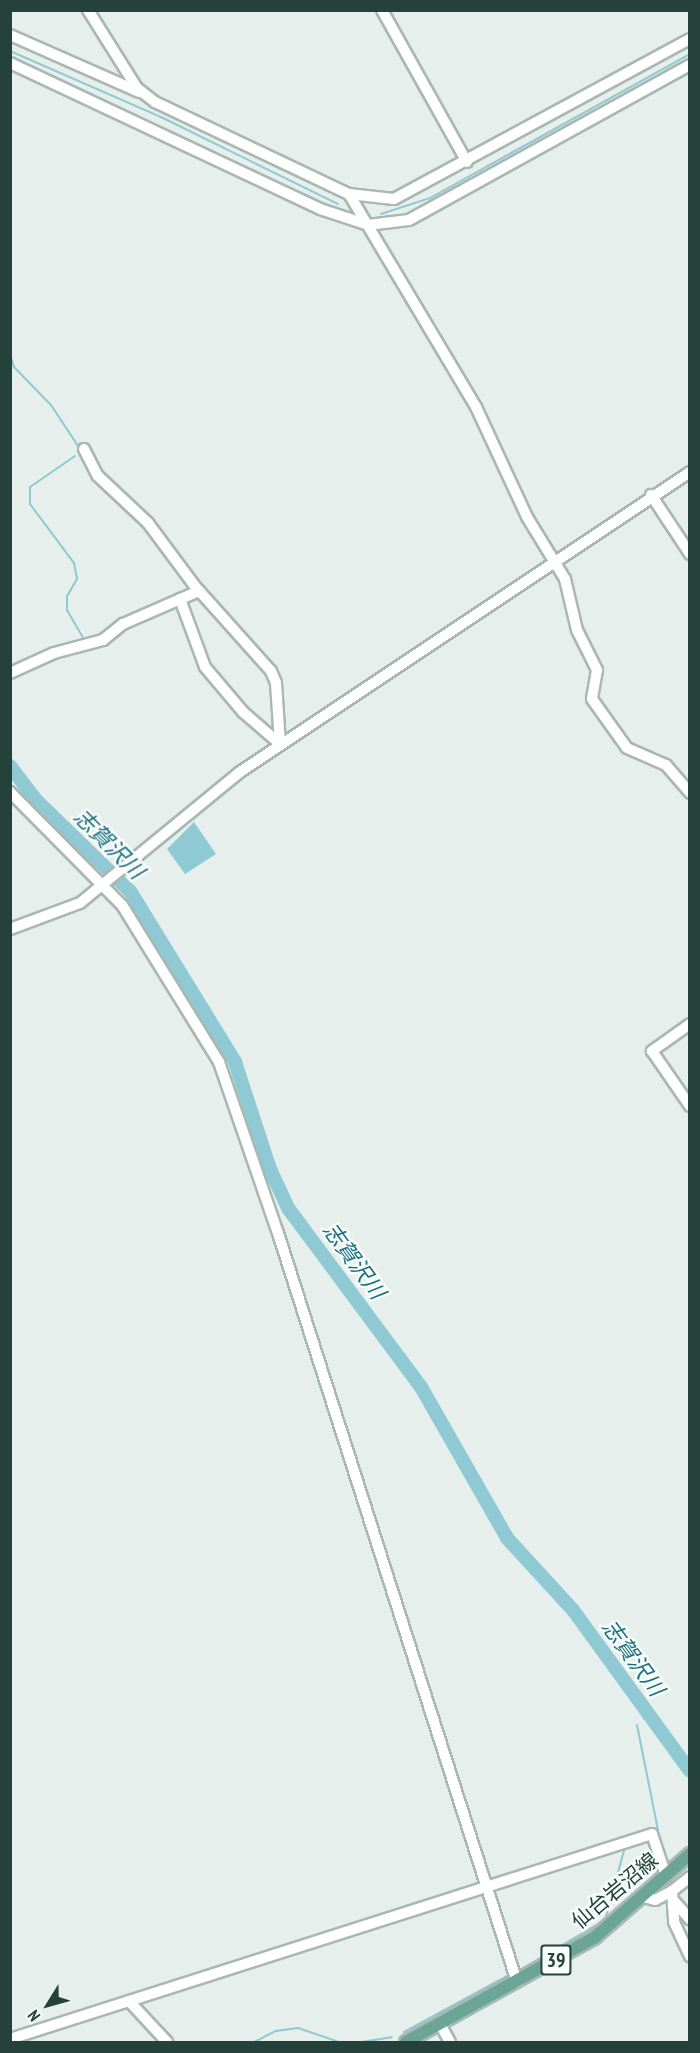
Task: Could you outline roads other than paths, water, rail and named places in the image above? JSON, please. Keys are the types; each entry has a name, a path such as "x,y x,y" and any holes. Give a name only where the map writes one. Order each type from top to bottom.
{"main road":[{"name":"仙台岩沼線","path":"405,2043 594,1938 644,1897 690,1854"}],"street":[{"path":"88,10 143,93"},
{"path":"382,10 467,162"},
{"path":"10,35 143,93 349,194 394,199 467,162 690,39"},
{"path":"10,63 320,209 368,225 409,220 690,64"},
{"path":"349,194 486,424 527,517 557,564 573,601 577,630 597,670 592,699 627,748 666,765 690,794"},
{"path":"84,449 98,476 148,523 199,591 272,671 276,683 280,744"},
{"path":"10,929 69,909 105,884 202,801 280,744 557,564 651,495 690,472"},
{"path":"651,495 690,554"},
{"path":"10,673 54,653 103,640 123,624 199,591"},
{"path":"180,599 205,667 243,712 280,744"},
{"path":"10,792 105,884 122,905 194,1018 219,1062 231,1093 517,1982"},
{"path":"690,1024 652,1051 690,1106"},
{"path":"10,2039 652,1834 666,1876"},
{"path":"644,1897 655,1900 673,1897 689,1881"},
{"path":"673,1897 690,1919"},
{"path":"673,1897 674,1922 690,1957"},
{"path":"129,2001 167,2043"},
{"path":"440,2024 450,2043"}],"water":[{"path":"194,822 216,854 185,874 167,849"}],"waterway":[{"path":"10,51 161,117 338,204"},
{"path":"381,214 430,198 690,54"},
{"path":"10,354 14,367 51,405 78,446"},
{"path":"75,456 30,487 30,504 74,563 77,579 67,596 67,610 84,639"},
{"name":"志賀沢川","path":"10,766 36,800 130,891 235,1062 270,1169 288,1208 421,1387 507,1538 573,1610 690,1771"},
{"name":"志賀沢川","path":"644,1719 649,1716"},
{"path":"637,1725 658,1830"},
{"path":"518,1971 605,1920 625,1847"},
{"path":"404,2032 509,1975"},
{"path":"254,2042 276,2031 298,2028 339,2042"},
{"path":"361,2042 392,2037"}]}
